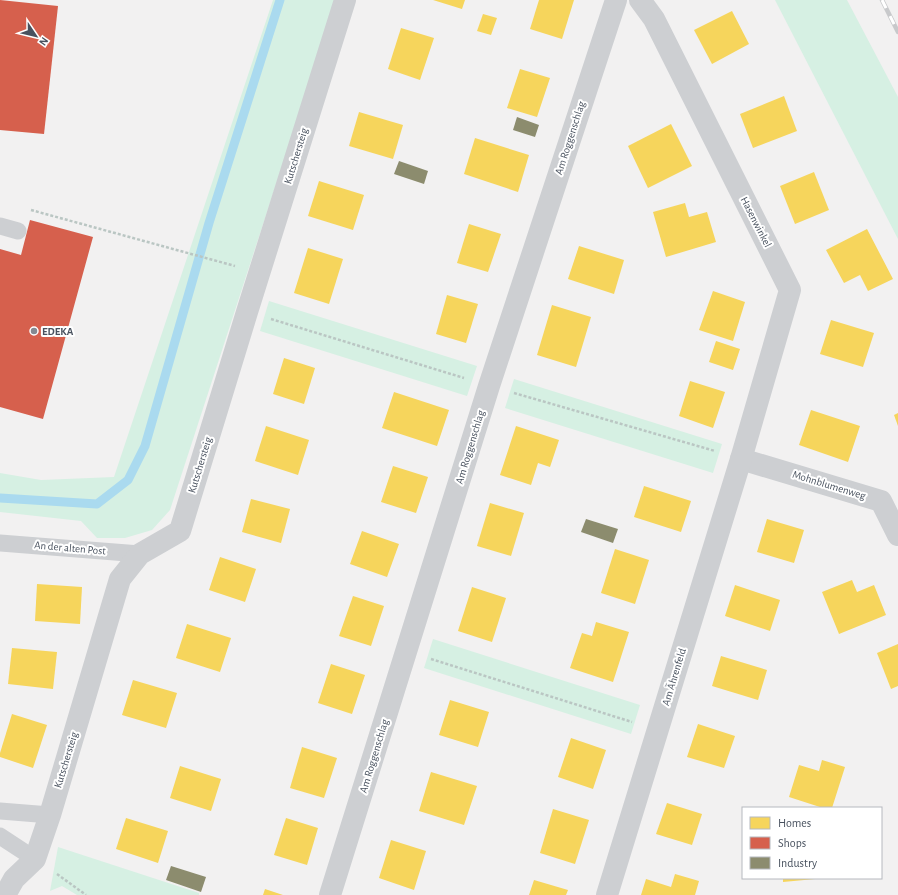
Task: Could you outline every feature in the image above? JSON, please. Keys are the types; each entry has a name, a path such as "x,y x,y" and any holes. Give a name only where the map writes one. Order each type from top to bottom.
{"street":[{"name":"Kutschersteig","path":"5,895 14,880 35,859 50,815 120,579 140,554 180,531 345,0"},
{"name":"Am Roggenschlag","path":"330,895 489,386 616,0"},
{"name":"Hasenwinkel","path":"640,0 654,19 790,290 741,459"},
{"name":"Mohnblumenweg","path":"741,459 881,501 898,535"},
{"name":"Am Ährenfeld","path":"607,895 741,459"}],"lane":[{"path":"0,226 18,231"},
{"name":"An der alten Post","path":"0,542 140,554"},
{"path":"0,811 50,815"},
{"path":"0,836 35,859"}],"path":[{"path":"31,210 216,261"},
{"path":"406,652 657,730"},
{"path":"35,859 86,895"}],"green space":[{"path":"273,0 336,0 170,510 152,530 125,538 97,538 81,521 0,512 0,473 41,480 114,477"},
{"path":"775,0 847,0 898,97 898,239"},
{"path":"269,301 477,366 467,396 260,331"},
{"path":"514,379 722,444 713,473 505,408"},
{"path":"433,639 640,705 631,734 424,668"},
{"path":"58,847 199,893 199,895 77,895 62,886 50,891"}],"building: Homes":[{"path":"433,0 465,0 462,9"},
{"path":"539,0 574,0 562,39 530,29"},
{"path":"732,11 749,44 712,64 694,30"},
{"path":"483,14 497,18 491,35 477,31"},
{"path":"401,28 434,38 420,80 388,69"},
{"path":"520,69 550,78 537,117 507,108"},
{"path":"784,96 797,131 753,148 740,114"},
{"path":"359,112 403,125 393,159 349,146"},
{"path":"671,124 692,166 648,188 628,146"},
{"path":"475,138 529,155 518,192 464,174"},
{"path":"814,172 829,210 795,224 780,186"},
{"path":"319,181 364,195 353,230 308,216"},
{"path":"685,203 689,217 707,212 716,242 666,257 653,212"},
{"path":"469,224 501,234 488,272 457,263"},
{"path":"867,229 893,279 868,291 860,275 844,283 826,250"},
{"path":"579,246 624,260 614,294 568,279"},
{"path":"308,248 343,259 329,304 294,293"},
{"path":"713,291 745,302 733,341 699,330"},
{"path":"447,295 478,304 466,343 436,334"},
{"path":"552,305 591,317 576,367 537,355"},
{"path":"831,320 874,333 863,367 820,354"},
{"path":"716,341 740,349 733,370 709,362"},
{"path":"284,358 315,368 304,404 273,394"},
{"path":"690,381 725,392 713,428 679,416"},
{"path":"394,392 449,410 437,446 382,428"},
{"path":"811,410 860,426 848,462 799,445"},
{"path":"898,413 898,426 894,415"},
{"path":"266,426 309,440 298,475 255,461"},
{"path":"516,426 559,440 550,467 538,463 531,485 500,475"},
{"path":"393,466 428,477 416,513 381,502"},
{"path":"644,486 691,501 681,532 634,517"},
{"path":"251,499 290,509 281,543 242,532"},
{"path":"490,503 524,513 511,556 477,546"},
{"path":"767,519 804,530 794,563 757,552"},
{"path":"362,531 399,544 387,577 350,564"},
{"path":"615,549 649,560 635,604 601,593"},
{"path":"220,557 256,569 245,602 209,590"},
{"path":"852,580 857,592 874,585 886,615 839,634 822,592"},
{"path":"37,584 82,587 80,624 35,621"},
{"path":"735,585 780,600 770,631 725,616"},
{"path":"472,587 506,598 492,642 458,631"},
{"path":"353,596 384,606 371,646 339,636"},
{"path":"596,622 629,632 613,682 570,668 582,633 592,636"},
{"path":"187,624 231,638 220,672 176,658"},
{"path":"898,644 898,686 891,689 877,653"},
{"path":"12,648 57,652 53,689 8,684"},
{"path":"721,656 767,670 758,700 712,686"},
{"path":"331,664 365,675 352,714 318,703"},
{"path":"133,680 177,693 166,728 122,715"},
{"path":"450,700 489,712 478,747 439,735"},
{"path":"12,714 47,725 33,768 0,757"},
{"path":"698,724 735,736 724,768 687,757"},
{"path":"571,738 606,750 593,789 558,777"},
{"path":"302,747 337,758 324,798 290,788"},
{"path":"822,760 845,767 832,807 820,807 789,797 799,765 819,771"},
{"path":"180,766 221,779 211,811 170,798"},
{"path":"431,772 477,786 464,825 419,811"},
{"path":"667,803 702,814 692,845 656,834"},
{"path":"553,809 589,820 575,864 540,853"},
{"path":"126,818 168,831 158,863 116,849"},
{"path":"286,818 318,828 307,865 274,855"},
{"path":"391,840 426,851 414,890 379,878"},
{"path":"675,874 699,881 695,895 641,895 646,879 671,887"},
{"path":"783,879 815,879 783,882"},
{"path":"534,880 568,890 566,895 529,895"},
{"path":"265,889 283,895 263,895"}],"building: Shops":[{"path":"0,0 58,6 44,134 0,130"},
{"name":"EDEKA","path":"30,220 93,237 43,419 0,407 0,249 21,255"}],"building: Industry":[{"path":"517,117 539,125 535,137 513,130"},
{"path":"399,161 428,171 424,184 394,174"},
{"path":"586,519 618,529 613,543 581,532"},
{"path":"171,866 206,877 201,892 166,880"}],"waterway":[{"path":"0,498 97,504 128,480 145,446 209,223 280,0"}],"railway":[{"path":"882,0 898,32"}],"place":[{"name":"EDEKA","path":"34,331"}]}
